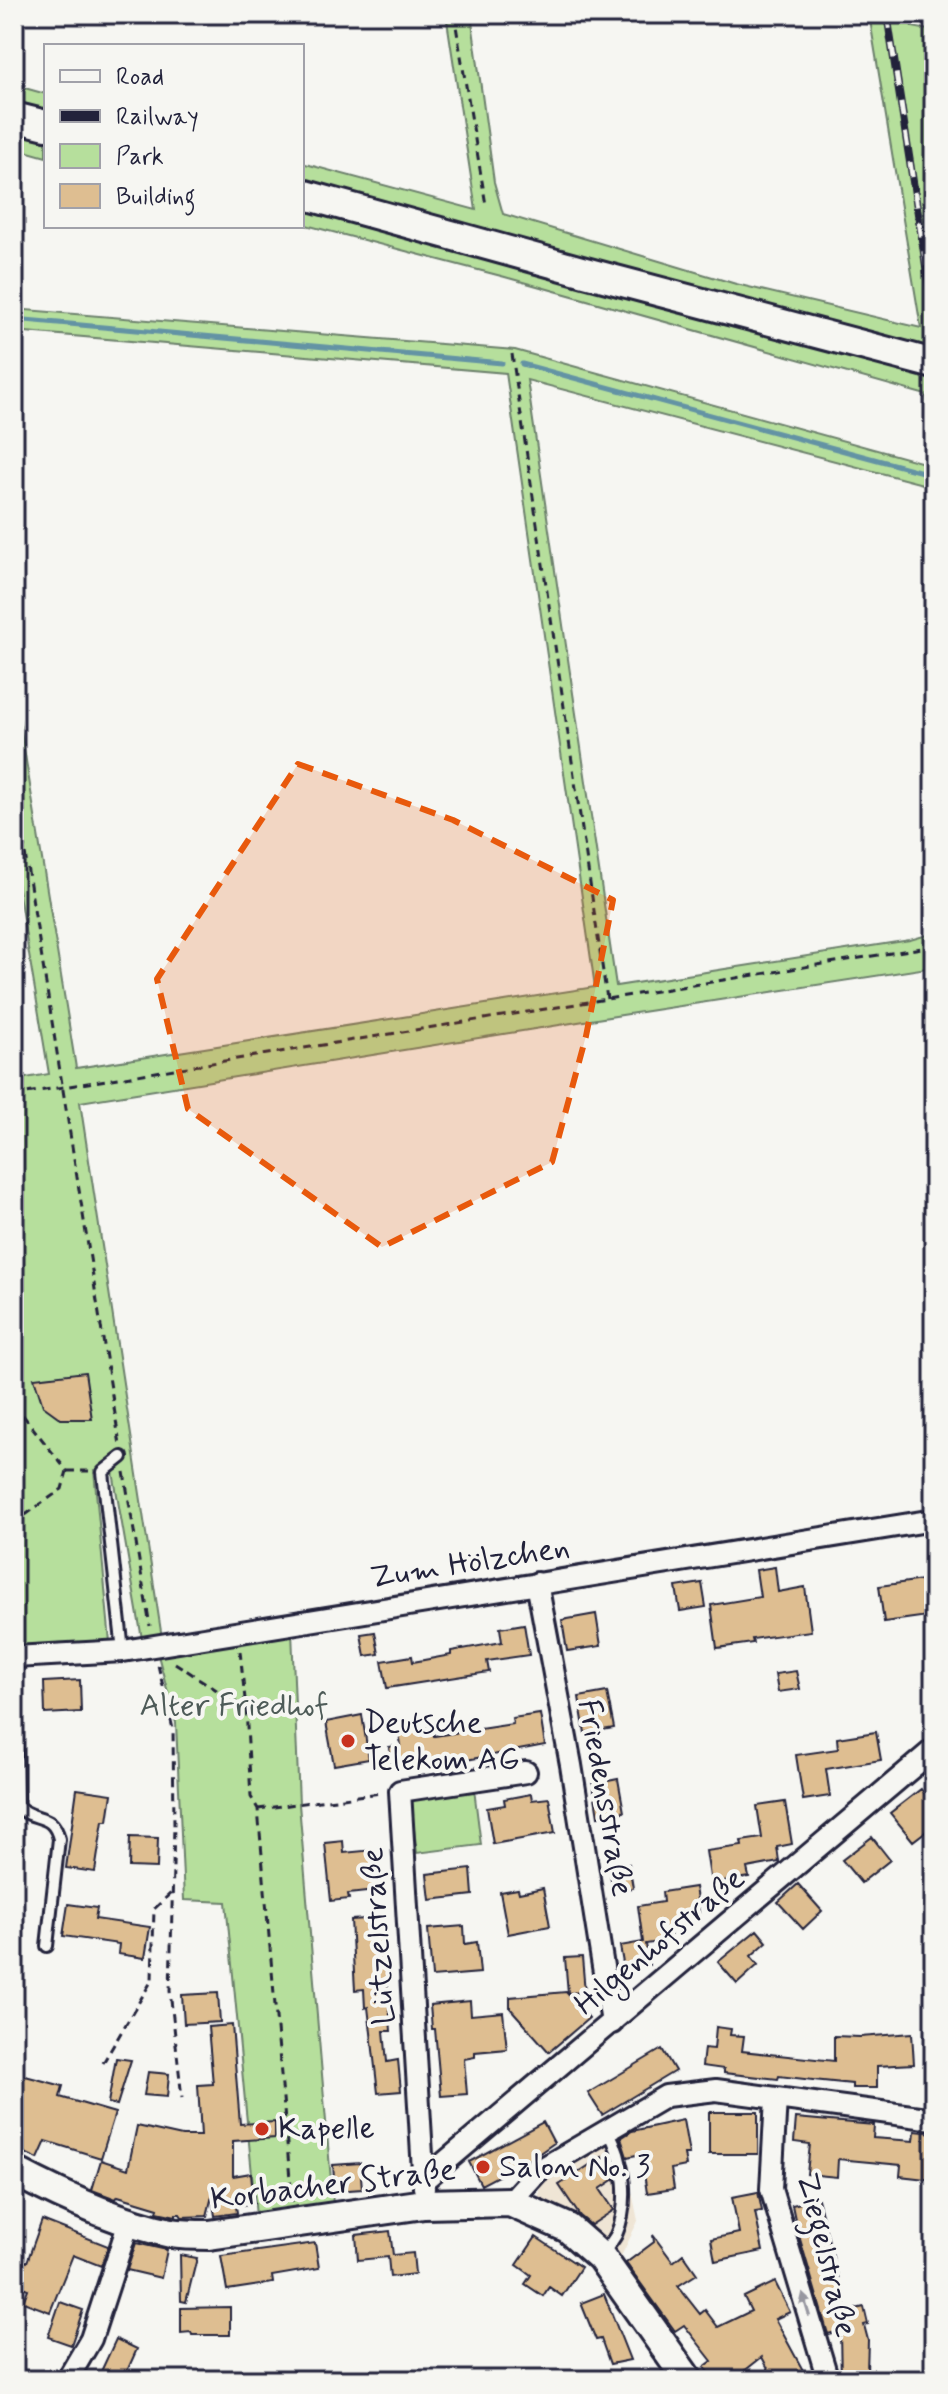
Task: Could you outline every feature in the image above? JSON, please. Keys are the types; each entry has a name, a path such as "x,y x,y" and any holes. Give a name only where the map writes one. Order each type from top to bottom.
{"street":[{"path":"14,117 44,124"},
{"path":"304,195 934,364"},
{"name":"Zum Hölzchen","path":"15,1657 123,1651 934,1520"},
{"name":"Friedensstraße","path":"537,1583 571,1765 612,2023"},
{"name":"Hilgenhofstraße","path":"424,2192 612,2023 934,1749"},
{"path":"400,1791 526,1772"},
{"name":"Lützelstraße","path":"400,1791 424,2192"},
{"path":"510,2202 538,2171 666,2096 716,2090 934,2119"},
{"name":"Ziegelstraße","path":"776,2098 771,2189 825,2370 825,2380"},
{"name":"Korbacher Straße","path":"14,2171 50,2190 129,2222 173,2233 209,2235 288,2225 424,2192 510,2202 568,2228 601,2257 688,2380"},
{"path":"67,2380 91,2339 129,2222"}],"lane":[{"path":"122,1457 103,1472 123,1651"},
{"name":"Zum Hölzchen","path":"15,1657 17,1806 25,1814 49,1820 56,1827 59,1839 47,1946"},
{"path":"601,2257 615,2237 625,2206 622,2176 614,2141 608,2130"}],"path":[{"path":"454,14 486,205"},
{"path":"512,354 607,999"},
{"path":"14,785 153,1646 173,1729 170,1991 182,2098"},
{"path":"14,1095 934,946"},
{"path":"14,1404 67,1471"},
{"path":"67,1471 103,1472"},
{"path":"14,1523 62,1489 67,1471"},
{"path":"153,1646 246,1709"},
{"path":"240,1651 251,1797 258,1809 292,2207 288,2225"},
{"path":"258,1809 400,1791"},
{"path":"103,2063 152,1980 154,1909 172,1892"}],"highlighted area":[{"path":"298,764 453,820 613,900 586,1036 552,1162 382,1247 188,1109 157,979"}],"shaded area":[{"path":"616,2136 638,2221 616,2267 539,2197 540,2179"}],"green space":[{"path":"446,14 471,14 494,182 503,214 736,284 921,328 869,14 909,14 912,27 934,31 934,487 527,380 616,986 910,940 934,933 934,967 80,1102 162,1638 142,1639 113,1472 94,1470 110,1642 14,1646 14,1080 49,1074 14,865 14,687 76,1068 595,987 506,373 14,331 14,309 515,350 931,465 926,395 505,277 304,225 304,164 476,210"},
{"path":"14,85 44,93 44,156 14,148"},
{"name":"Alter Friedhof","path":"292,1631 299,1804 333,2204 256,2216 226,1902 184,1900 176,1723 158,1655"},
{"path":"474,1789 481,1845 417,1853 410,1797"}],"building":[{"path":"85,1372 92,1419 61,1419 43,1406 34,1378"},
{"path":"775,1567 778,1592 805,1587 811,1631 752,1639 753,1643 717,1648 711,1605 760,1597 756,1570"},
{"path":"923,1580 928,1616 884,1622 879,1586"},
{"path":"702,1583 706,1607 680,1611 676,1587"},
{"path":"596,1614 601,1646 567,1651 562,1620"},
{"path":"524,1624 529,1655 487,1661 489,1672 387,1688 382,1661 412,1656 413,1662 451,1655 451,1651 502,1642 500,1628"},
{"path":"375,1632 379,1654 365,1656 361,1634"},
{"path":"796,1671 800,1689 778,1692 775,1674"},
{"path":"80,1680 81,1712 45,1714 44,1682"},
{"path":"607,1692 614,1728 585,1733 579,1697"},
{"path":"540,1714 545,1745 461,1761 460,1755 404,1765 404,1761 391,1763 389,1747 401,1745 399,1733 432,1727 434,1736 513,1724 512,1718"},
{"name":"Deutsche Telekom AG","path":"362,1715 369,1759 334,1765 326,1722"},
{"path":"876,1732 881,1760 826,1769 830,1796 803,1800 796,1755 838,1749 837,1738"},
{"path":"618,1779 624,1812 598,1816 593,1784"},
{"path":"77,1789 112,1794 108,1821 103,1821 95,1872 66,1868"},
{"path":"921,1789 934,1806 934,1825 913,1841 890,1813"},
{"path":"531,1794 532,1800 549,1798 555,1833 493,1844 487,1808 505,1805 504,1799"},
{"path":"785,1802 792,1844 777,1847 779,1862 747,1868 749,1877 711,1883 706,1851 742,1846 741,1841 762,1838 757,1806"},
{"path":"130,1837 158,1838 157,1868 129,1867"},
{"path":"872,1837 890,1860 861,1883 842,1860"},
{"path":"343,1841 344,1853 374,1850 376,1872 382,1871 384,1890 348,1894 349,1899 331,1901 325,1843"},
{"path":"629,1864 633,1888 613,1891 609,1867"},
{"path":"471,1869 473,1895 430,1900 427,1874"},
{"path":"798,1884 822,1911 803,1929 778,1902"},
{"path":"695,1887 700,1919 669,1924 671,1940 646,1944 649,1965 624,1969 620,1946 643,1942 638,1906 663,1902 662,1892"},
{"path":"543,1888 550,1926 508,1934 500,1892 518,1889 519,1893"},
{"path":"68,1904 97,1908 95,1919 150,1927 145,1958 118,1954 119,1944 63,1936"},
{"path":"383,1918 391,2031 384,2031 387,2062 398,2060 401,2091 378,2093 364,1989 355,1990 351,1920"},
{"path":"464,1926 465,1944 477,1942 480,1973 432,1977 428,1929"},
{"path":"757,1930 767,1942 751,1956 758,1965 737,1984 718,1962"},
{"path":"582,1957 585,1992 568,1993 565,1958"},
{"path":"566,1992 589,2018 549,2052 510,2008 510,1997"},
{"path":"218,1993 220,2022 184,2024 182,1995"},
{"path":"470,2001 471,2015 503,2012 507,2049 475,2052 475,2057 464,2059 467,2094 441,2096 430,2005"},
{"path":"232,2025 240,2124 275,2122 275,2138 233,2141 233,2176 251,2173 254,2203 236,2206 237,2213 215,2216 212,2196 207,2216 182,2217 92,2190 101,2160 128,2169 137,2126 182,2136 201,2136 198,2085 213,2084 208,2027"},
{"path":"716,2027 731,2029 730,2035 744,2036 742,2051 834,2061 834,2036 912,2033 914,2064 877,2066 877,2088 852,2088 852,2084 724,2073 724,2069 702,2066 704,2048 714,2049"},
{"path":"662,2049 675,2071 602,2115 588,2093"},
{"path":"116,2058 131,2060 117,2105 108,2103"},
{"path":"148,2072 169,2074 167,2097 144,2095"},
{"path":"14,2073 63,2086 60,2097 115,2113 101,2158 46,2141 38,2159 14,2148"},
{"path":"709,2112 758,2112 758,2154 709,2154"},
{"path":"796,2118 874,2125 873,2138 914,2141 915,2131 934,2133 934,2180 900,2176 901,2165 838,2159 837,2177 807,2174 810,2144 794,2142"},
{"path":"683,2120 689,2154 684,2154 686,2166 671,2169 674,2189 647,2193 641,2154 627,2157 621,2138 632,2131"},
{"path":"543,2122 554,2143 481,2185 469,2162"},
{"path":"602,2157 615,2179 600,2189 614,2210 591,2225 580,2216 559,2185"},
{"path":"360,2163 362,2189 335,2191 333,2165"},
{"path":"758,2192 762,2211 755,2212 763,2251 715,2261 711,2239 739,2233 732,2197"},
{"path":"818,2199 847,2311 864,2307 868,2340 864,2380 841,2380 840,2331 828,2334 797,2229 792,2205"},
{"path":"42,2220 108,2246 101,2266 73,2255 50,2312 23,2302 28,2289 14,2284 14,2257 27,2262"},
{"path":"390,2231 393,2255 413,2253 415,2274 390,2277 388,2257 358,2260 356,2235"},
{"path":"653,2235 673,2262 683,2254 697,2274 678,2286 700,2314 705,2310 718,2327 751,2311 744,2297 775,2282 790,2312 775,2319 805,2374 793,2380 774,2380 762,2357 733,2380 714,2380 704,2367 712,2361 684,2325 675,2331 626,2263 654,2242"},
{"path":"536,2237 581,2267 562,2296 549,2287 543,2296 525,2284 531,2275 517,2265"},
{"path":"136,2243 167,2250 161,2278 127,2270"},
{"path":"315,2243 319,2268 272,2276 273,2283 227,2290 221,2256"},
{"path":"180,2255 197,2258 186,2302 181,2301"},
{"path":"604,2294 630,2360 610,2364 601,2339 596,2340 581,2303"},
{"path":"60,2302 83,2310 71,2345 48,2337"},
{"path":"230,2307 230,2335 181,2333 181,2308"},
{"path":"116,2339 137,2349 123,2380 97,2380"}],"waterway":[{"path":"14,319 502,363"},
{"path":"522,364 926,473"}],"railway":[{"path":"887,14 934,317"}],"place":[{"name":"Deutsche Telekom AG","path":"348,1741"},
{"name":"Kapelle","path":"262,2129"},
{"name":"Salon No. 3","path":"483,2167"}]}
